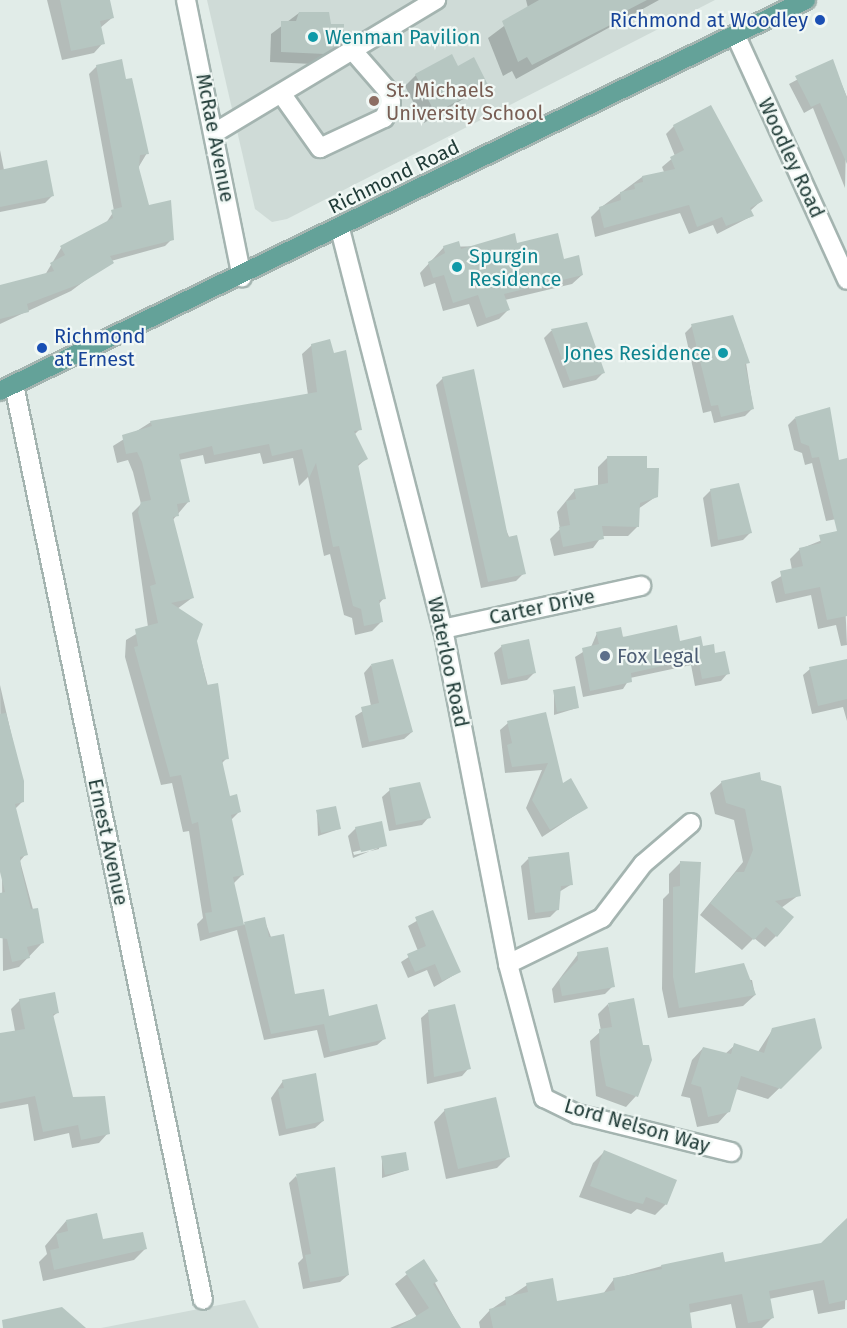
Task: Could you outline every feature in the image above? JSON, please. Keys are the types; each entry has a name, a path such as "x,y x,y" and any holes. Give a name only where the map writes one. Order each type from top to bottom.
{"main road":[{"name":"Richmond Road","path":"7,388 242,277 806,0"}],"street":[{"name":"McRae Avenue","path":"186,0 216,132 242,277"},
{"path":"216,132 283,96 436,0"},
{"name":"Woodley Road","path":"736,36 847,280"},
{"path":"283,96 320,148 384,118 391,102 388,92 354,52"},
{"name":"Waterloo Road","path":"340,229 444,629 508,964 544,1098"},
{"name":"Ernest Avenue","path":"7,388 203,1300"},
{"name":"Carter Drive","path":"444,629 640,586"},
{"path":"508,964 602,918 643,864 691,823"},
{"name":"Lord Nelson Way","path":"544,1098 577,1114 731,1152"}],"shaded area":[{"name":"St. Michaels University School","path":"207,0 715,0 287,219 272,222 255,209"},
{"path":"245,1300 259,1328 101,1328"}],"building":[{"path":"60,0 110,0 114,18 100,21 105,44 71,51"},
{"path":"539,0 647,0 622,13 624,18 532,65 527,57 518,62 502,21"},
{"name":"Wenman Pavilion","path":"299,12 329,12 331,24 344,24 344,42 325,54 281,52 281,21 296,21"},
{"path":"452,54 458,66 474,57 488,85 435,113 415,74"},
{"path":"122,59 126,79 132,78 149,154 140,155 139,168 149,205 171,200 174,240 110,256 114,263 80,284 27,304 29,312 0,319 0,285 54,271 50,263 65,255 60,246 113,218 111,210 122,207 96,65"},
{"path":"833,59 847,98 847,164 820,103 811,107 795,76"},
{"path":"711,105 763,201 750,208 754,216 726,226 722,217 697,227 689,205 604,228 599,207 621,200 620,192 635,189 634,184 643,182 642,176 675,169 670,157 684,150 673,125"},
{"path":"47,160 54,196 0,207 0,170"},
{"path":"515,233 517,243 558,233 564,259 579,255 583,275 504,294 510,310 486,318 478,295 453,303 444,275 433,278 428,262 445,253 443,246 459,241 461,249"},
{"name":"Jones Residence","path":"733,315 750,363 745,364 754,409 721,417 718,405 711,406 691,324"},
{"path":"587,322 605,373 570,381 551,329"},
{"path":"330,339 334,353 346,350 362,430 354,431 368,459 358,464 386,599 379,600 383,622 364,626 361,609 353,606 339,546 333,547 316,463 309,478 302,449 272,456 269,444 214,455 212,446 179,454 190,502 177,504 179,516 173,517 194,598 171,603 203,624 197,641 207,685 218,683 229,759 222,760 230,796 237,794 241,812 231,815 244,875 233,877 244,925 209,933 205,913 212,912 198,822 192,824 181,775 170,777 134,647 138,646 135,629 158,623 150,586 156,584 138,512 141,502 151,500 142,462 137,452 126,454 122,435 152,426 150,421 317,392 311,344"},
{"path":"474,369 508,537 517,535 526,574 488,582 442,377"},
{"path":"830,407 839,460 847,458 847,616 827,620 820,587 785,594 780,571 803,566 799,548 821,543 819,535 837,531 819,457 812,458 809,446 801,443 795,417"},
{"path":"607,456 647,456 647,468 659,468 658,497 640,503 639,527 602,526 604,539 563,547 559,527 570,525 566,501 576,499 574,489 608,483"},
{"path":"739,483 752,533 718,540 710,489"},
{"path":"677,625 680,641 701,636 703,646 714,644 715,653 725,651 730,674 702,679 698,658 631,673 632,682 590,691 582,648 599,644 596,632 621,627 623,637"},
{"path":"529,639 536,673 508,679 501,645"},
{"path":"393,659 413,732 369,742 361,707 379,703 371,664"},
{"path":"847,659 847,699 818,706 809,667"},
{"path":"575,686 579,708 557,712 553,690"},
{"path":"546,712 563,783 571,778 588,808 550,830 532,800 548,763 512,767 507,745 512,743 507,721"},
{"path":"6,713 24,781 24,802 15,804 28,855 20,857 21,868 31,909 38,908 44,943 27,947 30,958 12,962 7,939 0,938 0,893 5,892 0,872 0,714"},
{"path":"760,772 761,780 781,786 801,896 775,901 794,917 777,937 766,927 754,940 710,903 736,872 744,872 753,850 745,809 726,803 721,781"},
{"path":"420,782 431,818 396,825 389,788"},
{"path":"336,806 341,829 321,833 316,810"},
{"path":"382,821 387,846 361,852 355,827"},
{"path":"569,852 573,885 561,886 559,910 535,913 528,857"},
{"path":"680,861 701,862 695,973 744,963 756,995 679,1008 673,977 673,887 680,886"},
{"path":"433,910 461,972 442,981 435,964 415,972 407,954 426,946 415,917"},
{"path":"265,917 269,937 284,934 295,994 324,989 329,1016 377,1004 386,1039 330,1052 324,1024 271,1034 244,922"},
{"path":"608,947 615,987 562,996 559,980 578,960 577,952"},
{"path":"55,992 59,1013 53,1014 73,1097 105,1096 110,1134 81,1140 78,1125 43,1132 35,1096 0,1103 0,1033 25,1029 19,999"},
{"path":"634,998 643,1045 649,1045 652,1060 638,1097 606,1086 600,1055 599,1029 612,1027 608,1003"},
{"path":"455,1004 471,1069 434,1077 428,1010"},
{"path":"815,1018 822,1048 781,1089 741,1076 730,1112 708,1117 701,1087 691,1084 703,1047 731,1054 734,1043 764,1053 772,1028"},
{"path":"316,1073 324,1121 286,1129 278,1089 284,1088 282,1080"},
{"path":"496,1097 510,1157 458,1169 444,1109"},
{"path":"604,1150 677,1180 667,1205 646,1197 643,1204 590,1186"},
{"path":"406,1152 409,1170 385,1175 381,1156"},
{"path":"335,1167 349,1275 310,1282 305,1255 311,1254 296,1174"},
{"path":"97,1213 103,1239 143,1232 147,1249 54,1270 50,1250 59,1248 56,1234 68,1231 66,1220"},
{"path":"847,1218 847,1300 829,1304 824,1280 769,1291 774,1318 748,1323 742,1294 689,1304 692,1328 493,1328 489,1309 506,1305 505,1297 528,1292 526,1283 553,1278 557,1301 596,1294 615,1290 613,1278 662,1269 661,1265 723,1252 725,1262 821,1243"},
{"path":"424,1259 438,1281 433,1284 461,1328 397,1328 429,1308 405,1272"},
{"path":"62,1307 86,1328 3,1328 2,1320"}],"place":[{"name":"Richmond at Woodley","path":"820,20"},
{"name":"Wenman Pavilion","path":"313,37"},
{"name":"St. Michaels University School","path":"374,101"},
{"name":"Spurgin Residence","path":"457,267"},
{"name":"Richmond at Ernest","path":"42,348"},
{"name":"Jones Residence","path":"723,353"},
{"name":"Fox Legal","path":"605,656"}]}
